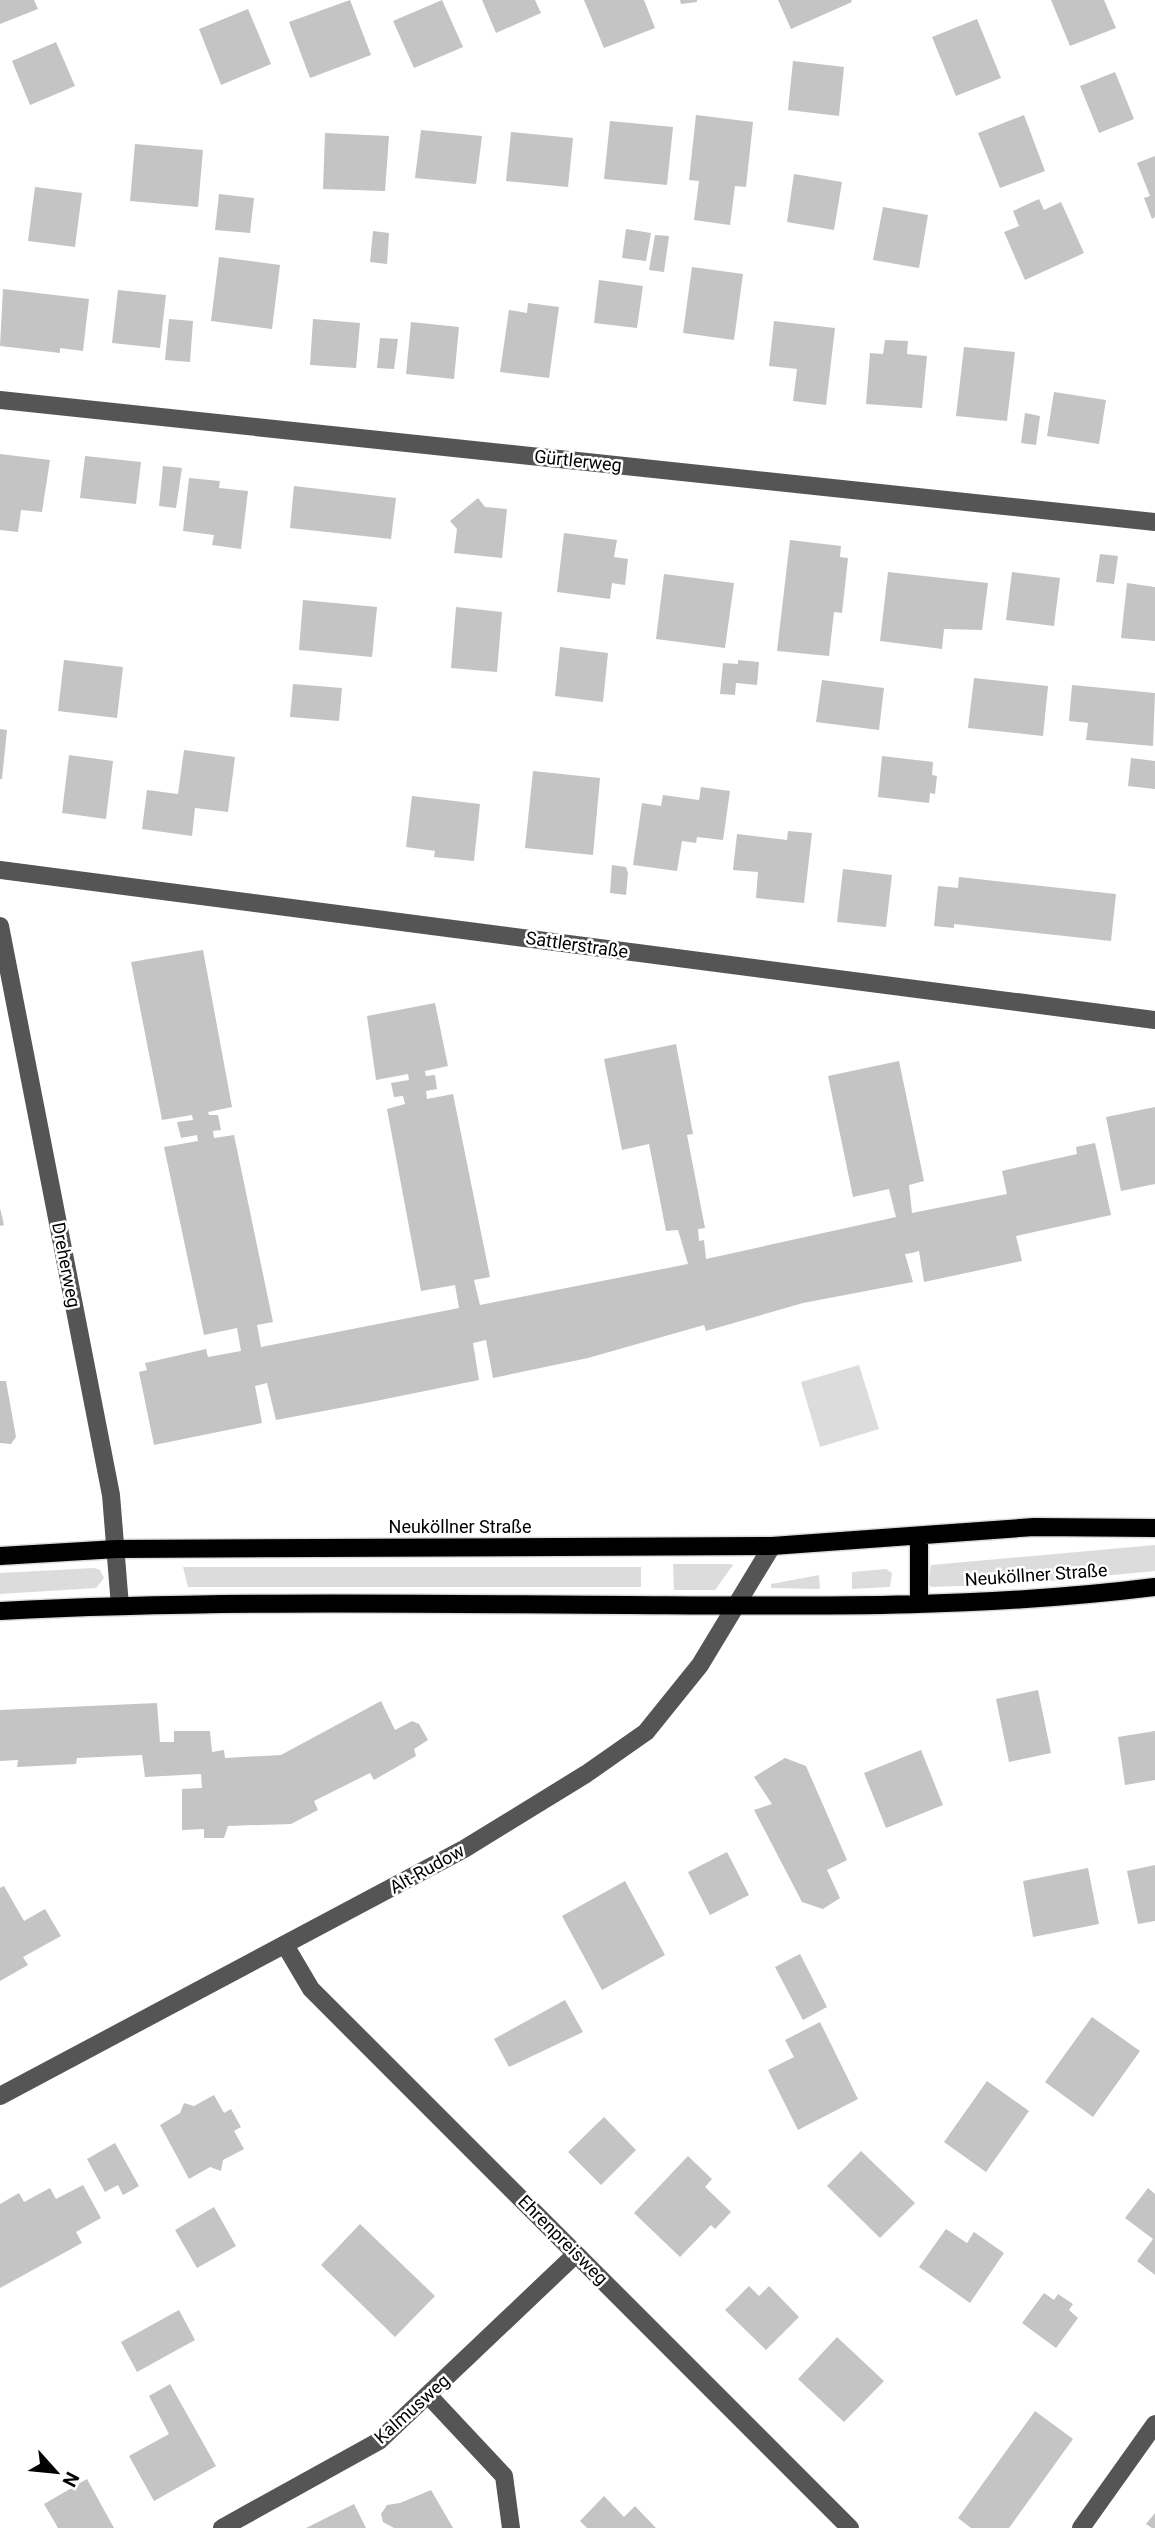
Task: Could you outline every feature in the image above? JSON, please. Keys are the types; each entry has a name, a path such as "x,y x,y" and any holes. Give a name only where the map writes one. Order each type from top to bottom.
{"main road":[{"name":"Neuköllner Straße","path":"0,1556 117,1549 772,1546 1034,1527 1155,1528"},
{"path":"919,1536 919,1603"},
{"name":"Neuköllner Straße","path":"0,1611 120,1606 734,1607 919,1603 1066,1596 1155,1587"}],"street":[{"name":"Gürtlerweg","path":"0,400 1155,522"},
{"name":"Sattlerstraße","path":"0,870 1155,1020"},
{"name":"Dreherweg","path":"0,926 111,1495 120,1606"},
{"name":"Alt-Rudow","path":"0,2096 464,1849 586,1774 646,1732 701,1665 772,1546"},
{"name":"Ehrenpreisweg","path":"285,1945 311,1989 850,2528"},
{"name":"Kalmusweg","path":"222,2528 379,2441 576,2254"},
{"path":"429,2396 504,2476 512,2528"},
{"path":"1081,2528 1155,2424"}],"shaded area":[{"path":"859,1365 879,1429 820,1447 801,1382"},
{"path":"1155,1545 1155,1571 1018,1584 931,1587 928,1583 931,1565"},
{"path":"673,1564 733,1565 715,1590 674,1590"},
{"path":"183,1567 641,1567 641,1587 188,1587"},
{"path":"94,1568 100,1570 104,1578 96,1588 0,1594 0,1573"},
{"path":"886,1569 892,1573 890,1587 852,1589 852,1572"},
{"path":"819,1575 820,1589 771,1588 771,1584"}],"building":[{"path":"0,0 34,0 38,9 0,24"},
{"path":"350,0 371,55 310,78 289,22"},
{"path":"442,0 463,47 414,68 393,21"},
{"path":"482,0 535,0 541,13 496,33"},
{"path":"584,0 644,0 655,28 604,48"},
{"path":"680,0 697,0 697,2 681,4"},
{"path":"778,0 851,0 852,2 791,29"},
{"path":"1051,0 1104,0 1116,28 1070,46"},
{"path":"248,9 271,64 221,85 199,29"},
{"path":"977,19 1001,78 956,96 932,37"},
{"path":"56,42 75,86 30,105 12,61"},
{"path":"793,61 844,67 839,116 788,110"},
{"path":"1115,72 1134,119 1099,133 1080,86"},
{"path":"696,115 753,122 746,187 735,186 730,225 694,220 699,181 689,180"},
{"path":"1024,115 1045,171 1000,188 978,133"},
{"path":"610,121 673,127 667,185 604,179"},
{"path":"421,130 482,136 476,184 415,178"},
{"path":"511,132 573,138 568,187 506,181"},
{"path":"325,133 389,136 385,191 323,189"},
{"path":"135,144 203,150 198,207 130,201"},
{"path":"1155,156 1155,217 1152,219 1144,198 1150,196 1137,163"},
{"path":"794,174 842,182 834,230 787,222"},
{"path":"35,187 82,193 75,247 28,241"},
{"path":"219,194 254,198 250,233 215,230"},
{"path":"1039,199 1044,210 1061,202 1084,253 1025,280 1004,232 1019,226 1013,211"},
{"path":"883,207 928,215 919,268 873,260"},
{"path":"626,229 651,233 646,261 622,258"},
{"path":"373,231 389,233 387,264 370,262"},
{"path":"655,235 669,236 664,272 649,270"},
{"path":"219,257 280,265 272,329 211,321"},
{"path":"692,267 743,274 734,340 683,333"},
{"path":"599,280 643,286 637,328 594,323"},
{"path":"3,289 89,299 83,351 60,348 60,353 0,346"},
{"path":"118,290 166,295 160,348 112,343"},
{"path":"528,303 559,307 549,378 500,372 509,310 527,313"},
{"path":"169,319 193,321 190,362 165,360"},
{"path":"313,319 360,323 356,368 310,365"},
{"path":"774,321 835,328 826,405 793,401 797,369 769,366"},
{"path":"411,322 459,327 454,379 406,374"},
{"path":"380,338 398,339 394,369 377,368"},
{"path":"885,340 908,341 907,354 927,356 922,408 866,404 870,353 883,354"},
{"path":"964,347 1015,352 1007,421 956,416"},
{"path":"1054,392 1106,400 1099,444 1047,436"},
{"path":"1025,413 1040,416 1036,445 1021,443"},
{"path":"0,454 50,460 42,512 21,510 18,532 0,530"},
{"path":"85,456 141,462 136,504 80,498"},
{"path":"163,466 182,468 176,508 159,506"},
{"path":"189,478 220,481 219,488 248,491 241,549 212,545 214,535 183,531"},
{"path":"294,486 396,498 391,539 290,528"},
{"path":"478,498 485,507 507,509 502,558 454,553 457,529 450,521"},
{"path":"564,533 617,540 614,557 628,559 625,585 612,583 610,599 557,592"},
{"path":"790,540 841,546 840,557 848,558 842,613 834,612 829,656 777,651"},
{"path":"1100,554 1118,556 1114,584 1096,582"},
{"path":"888,572 988,583 982,630 944,629 942,649 880,641"},
{"path":"1012,572 1060,578 1054,626 1006,620"},
{"path":"664,574 734,583 725,648 656,639"},
{"path":"1127,583 1155,587 1155,641 1121,638"},
{"path":"303,600 377,607 372,657 299,650"},
{"path":"456,607 502,612 497,672 451,668"},
{"path":"560,647 608,653 603,702 555,696"},
{"path":"64,660 123,667 117,718 58,711"},
{"path":"738,660 759,662 757,685 736,683 735,695 720,694 723,663 738,664"},
{"path":"974,678 1048,686 1043,736 968,728"},
{"path":"822,680 884,688 879,730 816,722"},
{"path":"293,684 342,688 339,721 290,717"},
{"path":"1072,685 1155,693 1153,746 1086,740 1088,723 1069,721"},
{"path":"0,729 7,730 2,779 0,779"},
{"path":"184,750 235,757 228,812 195,808 192,836 142,829 147,790 178,794"},
{"path":"69,755 113,761 106,819 62,813"},
{"path":"882,756 933,762 932,775 937,776 935,794 930,793 929,803 878,797"},
{"path":"1131,758 1155,761 1155,789 1128,786"},
{"path":"533,771 600,778 593,855 525,848"},
{"path":"701,787 730,791 723,840 697,837 696,843 682,841 677,871 633,865 642,803 661,806 663,795 699,800"},
{"path":"412,796 480,804 474,861 434,857 435,851 406,847"},
{"path":"788,831 812,833 804,903 756,898 758,872 733,870 737,834 787,840"},
{"path":"612,865 626,867 626,895 610,893"},
{"path":"843,869 892,875 886,927 837,922"},
{"path":"959,877 1116,894 1111,941 954,924 954,928 934,926 938,886 958,888"},
{"path":"203,950 232,1107 208,1112 209,1115 218,1115 221,1130 213,1131 214,1138 234,1135 273,1322 257,1325 261,1347 459,1308 455,1285 421,1291 387,1109 405,1104 403,1096 394,1097 391,1083 409,1080 408,1074 376,1080 367,1016 435,1003 448,1066 425,1071 426,1076 435,1075 437,1089 426,1091 427,1099 453,1094 490,1277 474,1280 480,1305 688,1264 678,1230 666,1231 649,1144 622,1150 604,1059 676,1044 693,1134 687,1135 705,1228 698,1229 699,1241 704,1240 706,1259 896,1217 889,1189 853,1197 828,1076 899,1061 924,1181 909,1185 912,1213 1007,1194 1002,1171 1077,1154 1076,1147 1095,1143 1111,1215 1016,1236 1022,1261 924,1282 919,1251 905,1254 913,1282 803,1303 706,1331 704,1325 588,1358 493,1378 486,1340 473,1343 479,1380 366,1403 276,1420 267,1383 255,1386 262,1423 154,1445 139,1372 147,1370 145,1363 206,1349 208,1357 241,1351 237,1328 204,1335 164,1147 198,1141 197,1135 181,1138 177,1122 193,1120 192,1115 162,1120 131,962"},
{"path":"1155,1107 1155,1184 1121,1191 1106,1117"},
{"path":"0,1208 4,1225 0,1226"},
{"path":"0,1381 6,1381 16,1437 11,1444 0,1443"},
{"path":"1038,1690 1051,1753 1009,1762 996,1699"},
{"path":"381,1701 395,1730 412,1721 419,1724 428,1740 414,1749 416,1756 374,1780 370,1773 314,1801 318,1810 291,1824 228,1826 224,1838 204,1838 204,1829 182,1830 182,1789 202,1788 201,1774 145,1777 142,1755 77,1758 76,1764 17,1767 18,1760 0,1761 0,1710 157,1703 160,1742 174,1742 174,1731 210,1731 212,1752 224,1750 225,1758 281,1755"},
{"path":"1155,1731 1155,1780 1125,1785 1118,1737"},
{"path":"921,1750 943,1805 886,1828 864,1773"},
{"path":"785,1758 806,1766 847,1860 827,1870 840,1898 823,1909 802,1902 754,1810 772,1804 754,1777"},
{"path":"727,1852 749,1895 710,1915 688,1872"},
{"path":"1155,1865 1155,1921 1138,1924 1127,1871"},
{"path":"1088,1868 1099,1924 1033,1937 1023,1881"},
{"path":"625,1881 665,1955 602,1990 562,1916"},
{"path":"4,1886 24,1921 45,1909 61,1936 23,1957 28,1965 0,1981 0,1888"},
{"path":"800,1954 827,2007 803,2020 775,1967"},
{"path":"565,2000 583,2032 509,2067 494,2039"},
{"path":"1092,2017 1140,2051 1093,2117 1045,2082"},
{"path":"820,2022 858,2099 798,2130 768,2070 794,2057 785,2040"},
{"path":"987,2081 1029,2111 986,2172 944,2142"},
{"path":"214,2095 224,2113 231,2109 241,2127 234,2131 244,2149 223,2160 221,2171 210,2167 189,2179 160,2125 180,2113 184,2103 194,2106"},
{"path":"604,2117 636,2150 601,2185 568,2152"},
{"path":"115,2143 139,2186 123,2195 118,2185 105,2192 87,2159"},
{"path":"861,2151 915,2203 880,2238 827,2186"},
{"path":"688,2156 712,2179 705,2187 731,2212 715,2229 711,2225 680,2257 634,2213"},
{"path":"83,2185 101,2218 76,2232 82,2243 0,2288 0,2204 19,2193 24,2202 50,2188 56,2199"},
{"path":"1148,2188 1155,2194 1155,2275 1137,2261 1153,2239 1125,2218"},
{"path":"214,2207 236,2246 197,2268 175,2230"},
{"path":"360,2224 435,2296 395,2337 321,2265"},
{"path":"946,2229 967,2243 974,2232 1004,2253 970,2303 919,2267"},
{"path":"749,2286 759,2296 769,2286 799,2317 766,2350 725,2310"},
{"path":"1044,2293 1054,2300 1058,2294 1073,2304 1069,2310 1078,2318 1056,2348 1022,2323"},
{"path":"179,2310 195,2340 137,2372 121,2342"},
{"path":"837,2337 884,2381 844,2422 798,2379"},
{"path":"170,2384 216,2466 154,2501 129,2456 169,2434 149,2396"},
{"path":"1035,2411 1073,2439 1009,2528 971,2528 958,2518"},
{"path":"87,2479 114,2528 58,2528 44,2504"},
{"path":"431,2490 453,2528 394,2528 383,2522 381,2514 387,2505 400,2503"},
{"path":"604,2496 624,2517 635,2506 656,2528 587,2528 580,2521"},
{"path":"354,2504 366,2528 306,2528"},
{"path":"1155,2513 1155,2528 1152,2528 1146,2524"}]}
